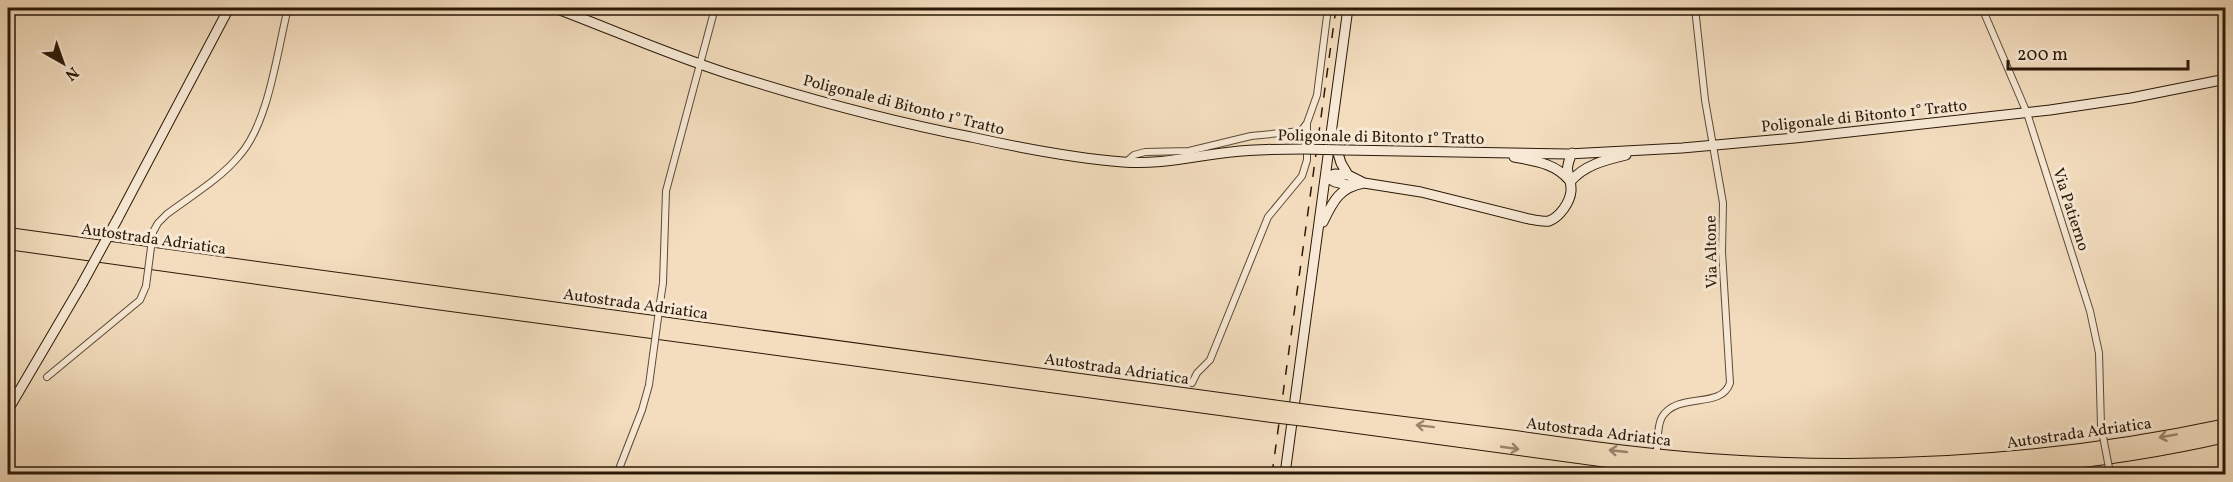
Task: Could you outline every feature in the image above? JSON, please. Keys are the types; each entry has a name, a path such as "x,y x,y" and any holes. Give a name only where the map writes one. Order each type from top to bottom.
{"highway":[{"name":"Autostrada Adriatica","path":"8,234 1272,411"},
{"name":"Autostrada Adriatica","path":"8,243 453,305 1272,411 1632,453 1742,462 1882,465 2019,458 2145,440 2226,425"},
{"name":"Autostrada Adriatica","path":"1307,415 1645,466 1772,474"},
{"name":"Autostrada Adriatica","path":"1935,474 2020,468 2087,460 2226,436"}],"main road":[{"path":"8,410 82,284 229,8"},
{"name":"Poligonale di Bitonto 1° Tratto","path":"555,8 700,63 770,86 934,130 1093,160 1125,162 1160,163 1268,149 1572,153 1714,145 2026,113 2131,98 2226,79"},
{"path":"1285,474 1348,8"},
{"path":"1332,133 1341,163 1348,175"},
{"path":"1570,182 1578,173 1598,163 1644,150"},
{"path":"1492,153 1544,163 1563,172 1570,182"},
{"path":"1326,177 1335,174 1348,175 1364,183 1421,192 1529,219 1547,221 1559,214 1571,193 1570,182 1575,165 1572,153"},
{"path":"1326,177 1352,186"},
{"path":"1319,230 1331,205 1344,189 1364,183"}],"street":[{"path":"48,377 140,300 146,286 153,232 158,223 239,156 257,129 270,86 288,8"},
{"path":"617,474 642,410 649,385 663,283 666,191 715,8"},
{"path":"1125,162 1134,155 1145,152 1189,151 1251,136 1301,131 1307,123 1317,95 1328,8"},
{"name":"Via Altone","path":"1657,449 1659,425 1673,405 1721,396 1727,391 1730,383 1722,262 1723,202 1705,100 1695,8"},
{"name":"Via Patierno","path":"1982,8 2026,113 2090,311 2099,353 2101,426 2110,474"},
{"path":"1192,383 1197,373 1210,360 1268,217 1302,176 1307,160 1307,123"}],"railway":[{"path":"1272,474 1336,8"}]}
